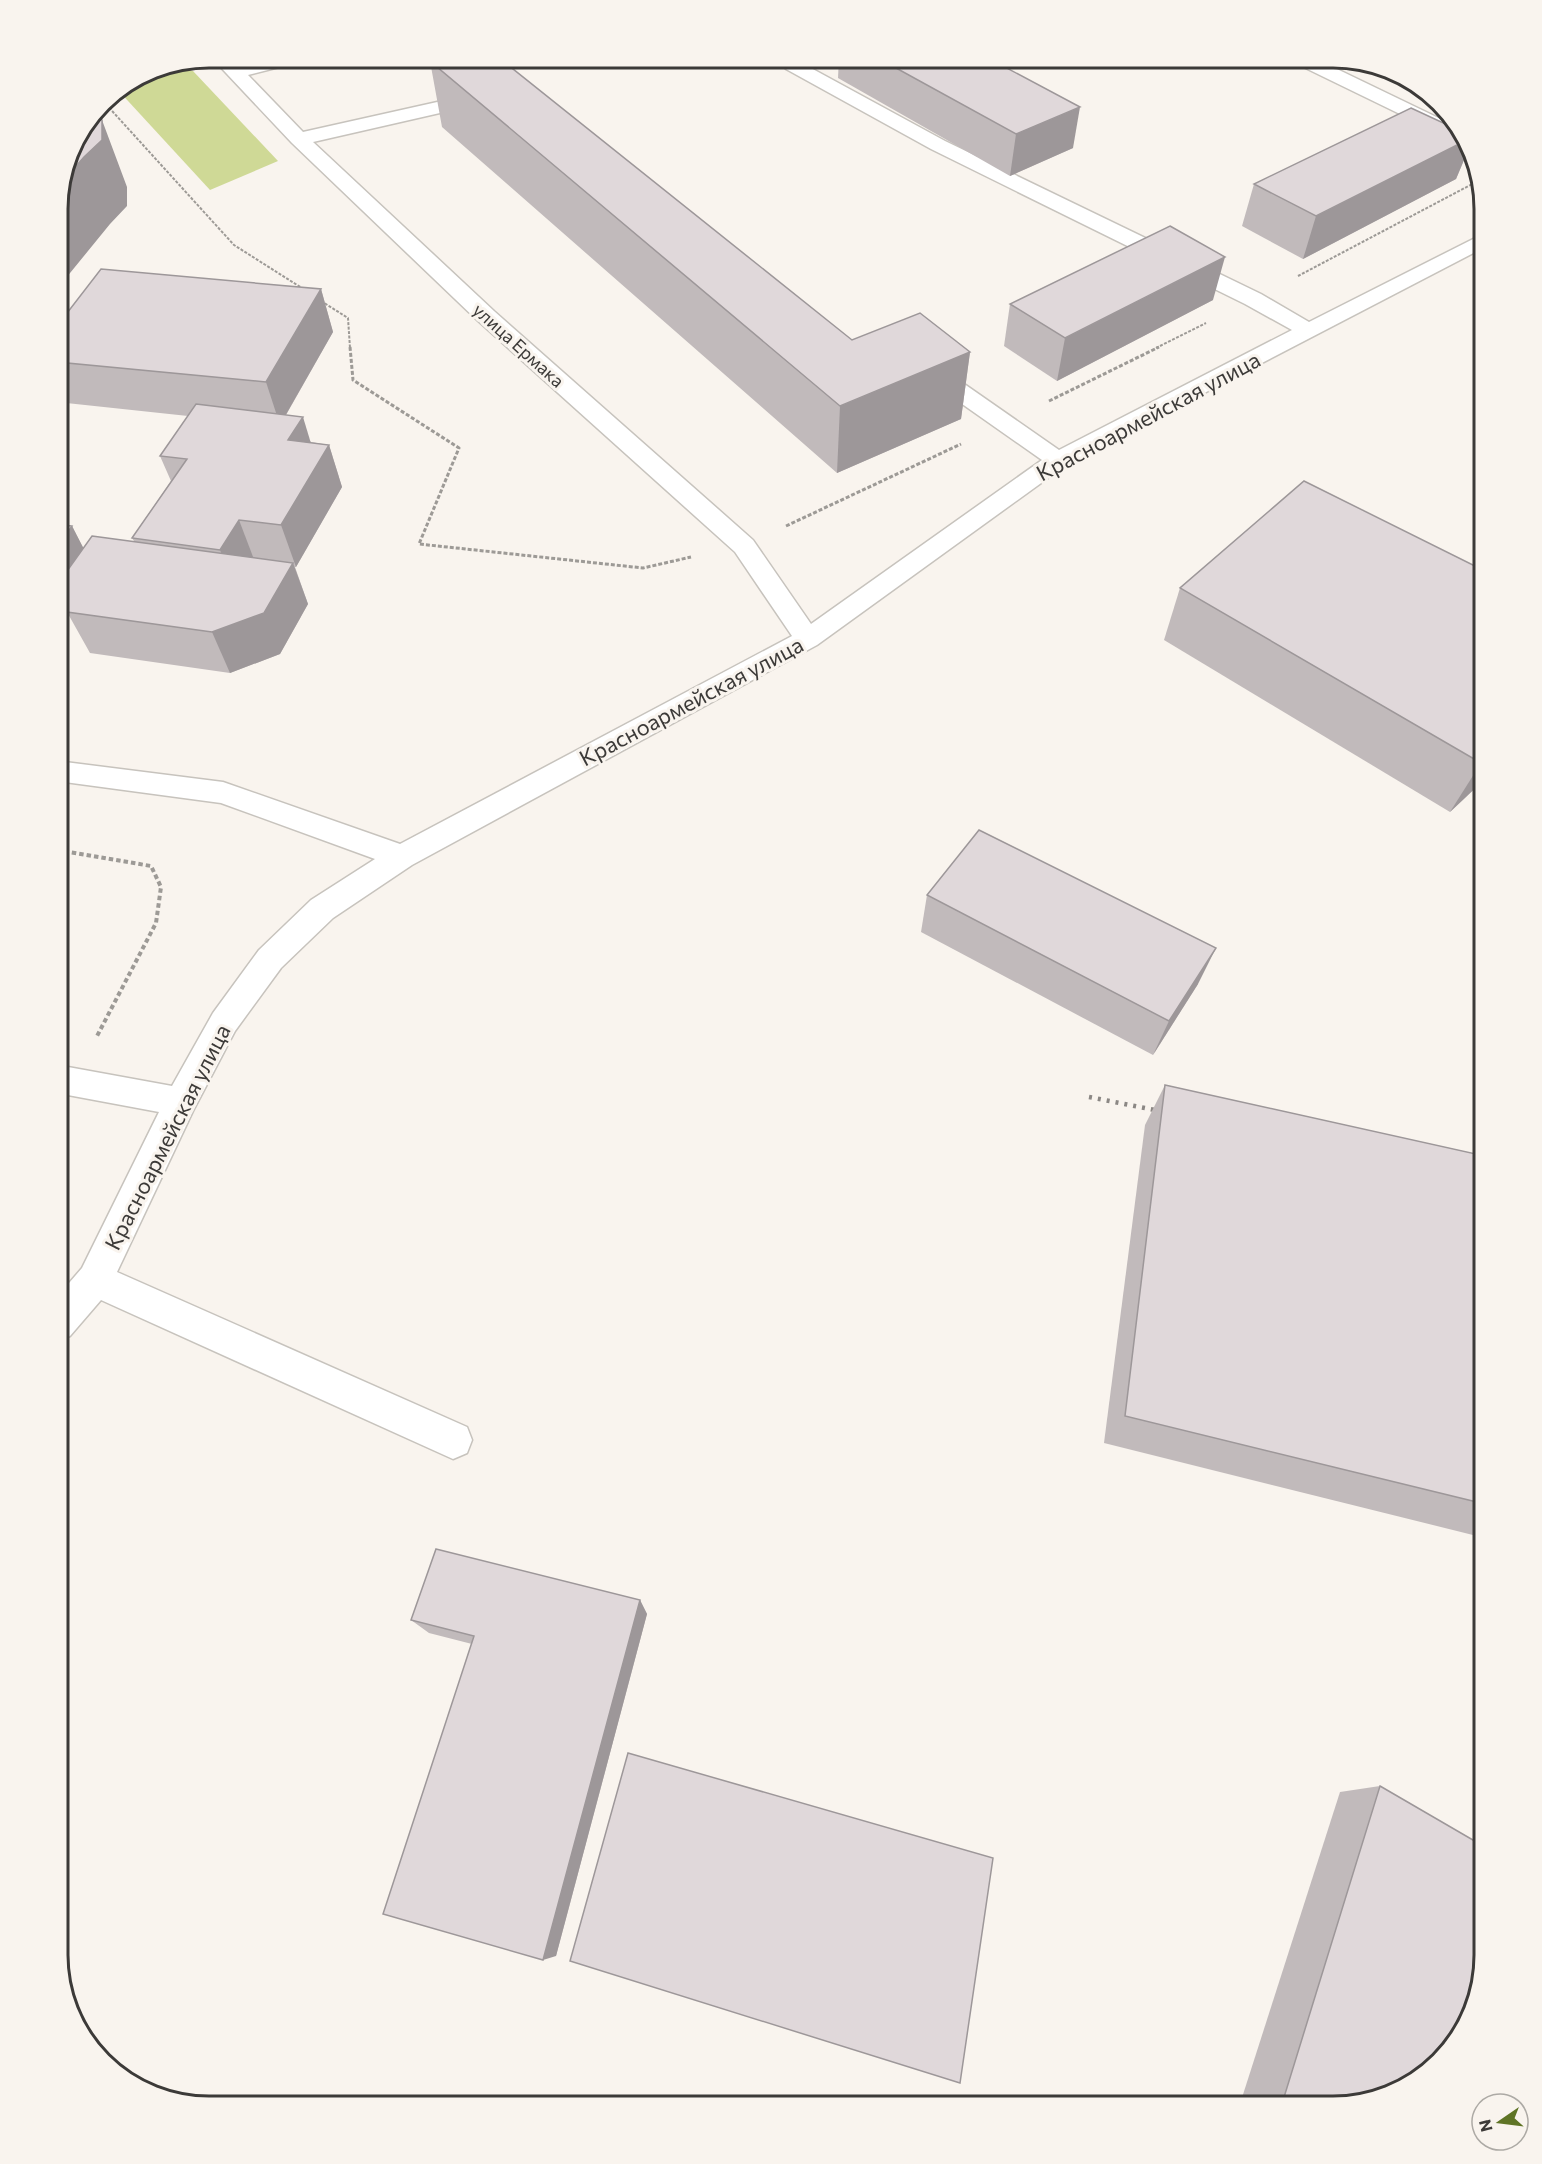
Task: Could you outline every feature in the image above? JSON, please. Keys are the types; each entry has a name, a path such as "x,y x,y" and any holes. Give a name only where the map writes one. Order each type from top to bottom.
{"street":[{"name":"улица Ермака","path":"231,68 299,139 486,316 744,546 808,639"},
{"path":"236,73 255,68"},
{"path":"797,68 938,145 1253,299 1308,330"},
{"path":"1320,68 1453,132"},
{"path":"299,139 485,97 506,99"},
{"name":"Красноармейская улица","path":"68,1311 95,1280 181,1102 224,1022 270,959 322,909 402,857 808,639 1058,460 1474,245"},
{"path":"912,358 1058,460"},
{"path":"68,772 224,793 402,857"},
{"path":"68,1082 181,1102"},
{"path":"95,1280 453,1440"}],"path":[{"path":"109,108 234,245 310,293"},
{"path":"319,300 348,318 353,380 459,448 419,544 643,568 744,546 1005,423 1253,299 1472,184"},
{"path":"68,852 151,866 161,887 156,923 68,1076"}],"green space":[{"path":"181,70 193,71 278,161 210,190 123,96 138,86 163,75"}],"building":[{"path":"438,68 512,68 852,340 920,313 970,352 840,406"},
{"path":"896,68 1007,68 1080,107 1016,134"},
{"path":"1411,108 1447,125 1459,144 1316,216 1254,184"},
{"path":"100,118 102,140 73,170 82,146"},
{"path":"1170,226 1225,257 1065,338 1010,304"},
{"path":"101,269 321,289 266,382 68,363 68,312"},
{"path":"196,404 303,417 288,440 329,445 281,525 239,520 220,550 132,538 187,459 160,456"},
{"path":"1304,481 1474,566 1474,759 1180,588"},
{"path":"92,536 293,563 264,613 212,632 68,612 68,570"},
{"path":"979,830 1216,948 1169,1021 927,895"},
{"path":"1165,1085 1474,1154 1474,1501 1125,1416"},
{"path":"436,1549 640,1600 543,1960 383,1914 474,1636 411,1620"},
{"path":"628,1753 993,1858 960,2083 570,1961"},
{"path":"1380,1786 1474,1841 1474,1956 1470,1992 1456,2026 1445,2041 1433,2055 1404,2078 1370,2092 1352,2095 1284,2096"}],"railway":[{"path":"1089,1097 1170,1113"}]}
